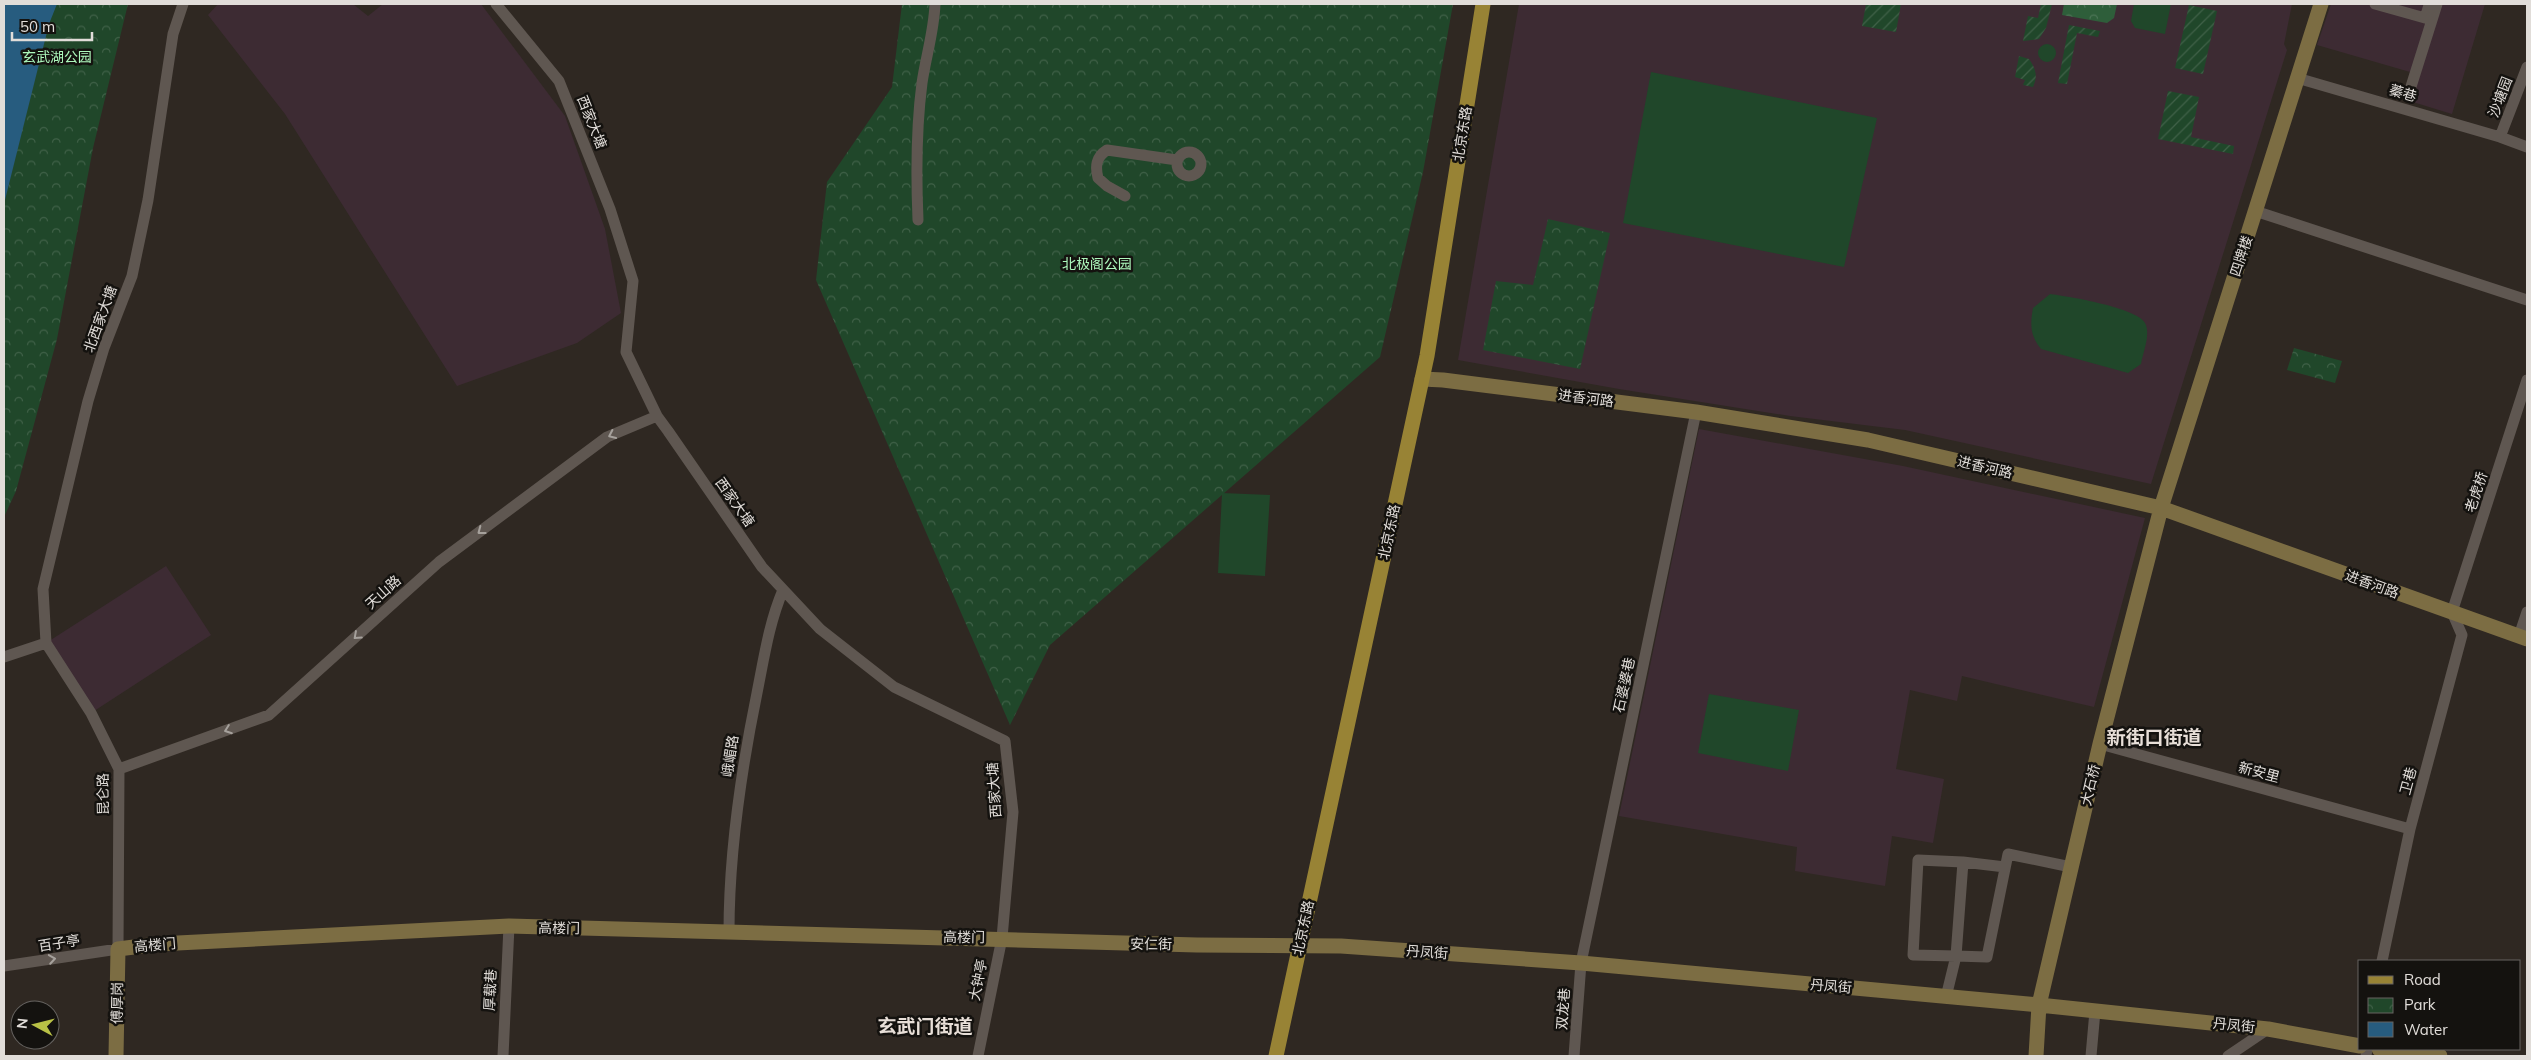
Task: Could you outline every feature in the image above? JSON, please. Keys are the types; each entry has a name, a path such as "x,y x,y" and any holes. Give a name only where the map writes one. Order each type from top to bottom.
{"main road":[{"name":"北京东路","path":"1276,1056 1422,379 1483,4"}],"street":[{"name":"北西家大塘","path":"46,643 43,589 88,401 104,348 132,276 148,200 172,34 182,4"},
{"name":"西家大塘","path":"496,4 559,81 610,209 633,281 626,352 657,416 762,567 820,629 894,687 1005,741 1013,812 1002,938"},
{"path":"918,220 915,150 922,81 935,22 935,4"},
{"name":"四牌楼","path":"2161,508 2320,4"},
{"path":"2375,4 2425,18 2430,4"},
{"path":"2409,93 2437,4"},
{"name":"沙塘园","path":"2500,137 2527,67"},
{"name":"蓁巷","path":"2298,78 2500,137 2527,147"},
{"path":"1125,196 1107,186 1098,178 1096,162 1100,154 1107,150 1177,160"},
{"path":"2255,211 2527,300"},
{"name":"进香河路","path":"1422,379 1443,380 1696,412 1868,440 2161,508 2523,638"},
{"name":"老虎桥","path":"2452,612 2527,384"},
{"name":"石婆婆巷","path":"1582,963 1696,412"},
{"name":"天山路","path":"119,768 269,715 439,562 607,437 657,416"},
{"name":"大石桥","path":"2036,1056 2039,1005 2100,744 2161,508"},
{"name":"峨嵋路","path":"729,932 729,904 742,764 772,616 783,590"},
{"name":"卫巷","path":"2382,960 2410,829 2462,634 2452,612"},
{"path":"2523,638 2527,612"},
{"path":"4,657 46,643"},
{"name":"昆仑路","path":"46,643 91,713 119,768 118,949"},
{"name":"新安里","path":"2100,744 2410,829"},
{"path":"2006,867 1963,862 1918,860 1913,955 1987,956 2006,867 2008,854 2071,867"},
{"path":"1946,997 1956,956 1963,862"},
{"name":"高楼门","path":"118,949 158,944 509,926 1002,938"},
{"name":"厚载巷","path":"503,1056 509,926"},
{"name":"安仁街","path":"1002,938 1188,944 1300,944"},
{"name":"大钟亭","path":"978,1056 1002,938"},
{"name":"丹凤街","path":"1300,944 1582,963 2039,1005 2268,1029 2358,1046"},
{"name":"百子亭","path":"4,966 118,949"},
{"name":"傅厚岗","path":"116,1056 118,949"},
{"name":"双龙巷","path":"1574,1056 1582,963"},
{"path":"2091,1056 2095,1011"},
{"path":"2228,1056 2268,1029"},
{"path":"2388,1050 2440,1056"}],"shaded area":[{"path":"218,4 353,4 368,16 383,4 481,4 565,116 605,229 621,313 577,343 457,386 285,114 208,15"},
{"path":"1519,4 2292,4 2284,44 2287,50 2151,484 1905,430 1790,416 1619,389 1458,360"},
{"path":"2331,4 2485,4 2452,114 2403,99 2410,72 2317,45"},
{"path":"1699,429 1903,466 2145,518 2094,707 1962,676 1957,701 1910,690 1896,769 1944,779 1933,843 1892,836 1885,886 1795,871 1797,847 1619,816"},
{"path":"166,566 211,635 91,713 46,643"}],"green space":[{"name":"玄武湖公园","path":"4,4 128,4 93,148 57,339 16,491 4,517"},
{"name":"北极阁公园","path":"902,4 1453,4 1423,172 1380,357 1050,645 1010,725 816,280 827,182 892,87"},
{"path":"1866,4 1901,4 1896,32 1862,26"},
{"path":"2041,4 2052,4 2046,28 2039,39 2023,41 2028,16 2038,18"},
{"path":"2064,4 2117,4 2114,18 2107,23 2062,15"},
{"path":"2134,4 2171,4 2165,34 2135,28 2131,21"},
{"path":"2189,5 2217,11 2203,74 2175,68"},
{"path":"2069,25 2100,31 2098,37 2077,33 2067,84 2058,83"},
{"path":"2043,44 2051,44 2056,49 2054,60 2043,62 2038,57 2038,49"},
{"path":"2019,56 2029,59 2033,66 2036,76 2033,87 2023,85 2025,80 2015,77"},
{"path":"1651,72 1877,118 1844,267 1623,223"},
{"path":"2168,91 2199,97 2191,137 2234,146 2233,154 2158,139"},
{"path":"1548,219 1610,233 1580,369 1483,350 1496,281 1533,285"},
{"path":"2050,294 2116,308 2130,312 2140,318 2147,327 2146,343 2141,364 2128,373 2041,349 2033,335 2031,325 2032,314 2033,308"},
{"path":"2294,348 2342,361 2335,383 2287,370"},
{"path":"1222,493 1270,495 1265,576 1218,573"},
{"path":"1709,694 1799,710 1788,771 1698,753"}],"water":[{"path":"4,4 57,4 49,24 4,204"}],"district":[{"name":"新街口街道","path":"2154,737"},
{"name":"玄武门街道","path":"925,1026"}]}
